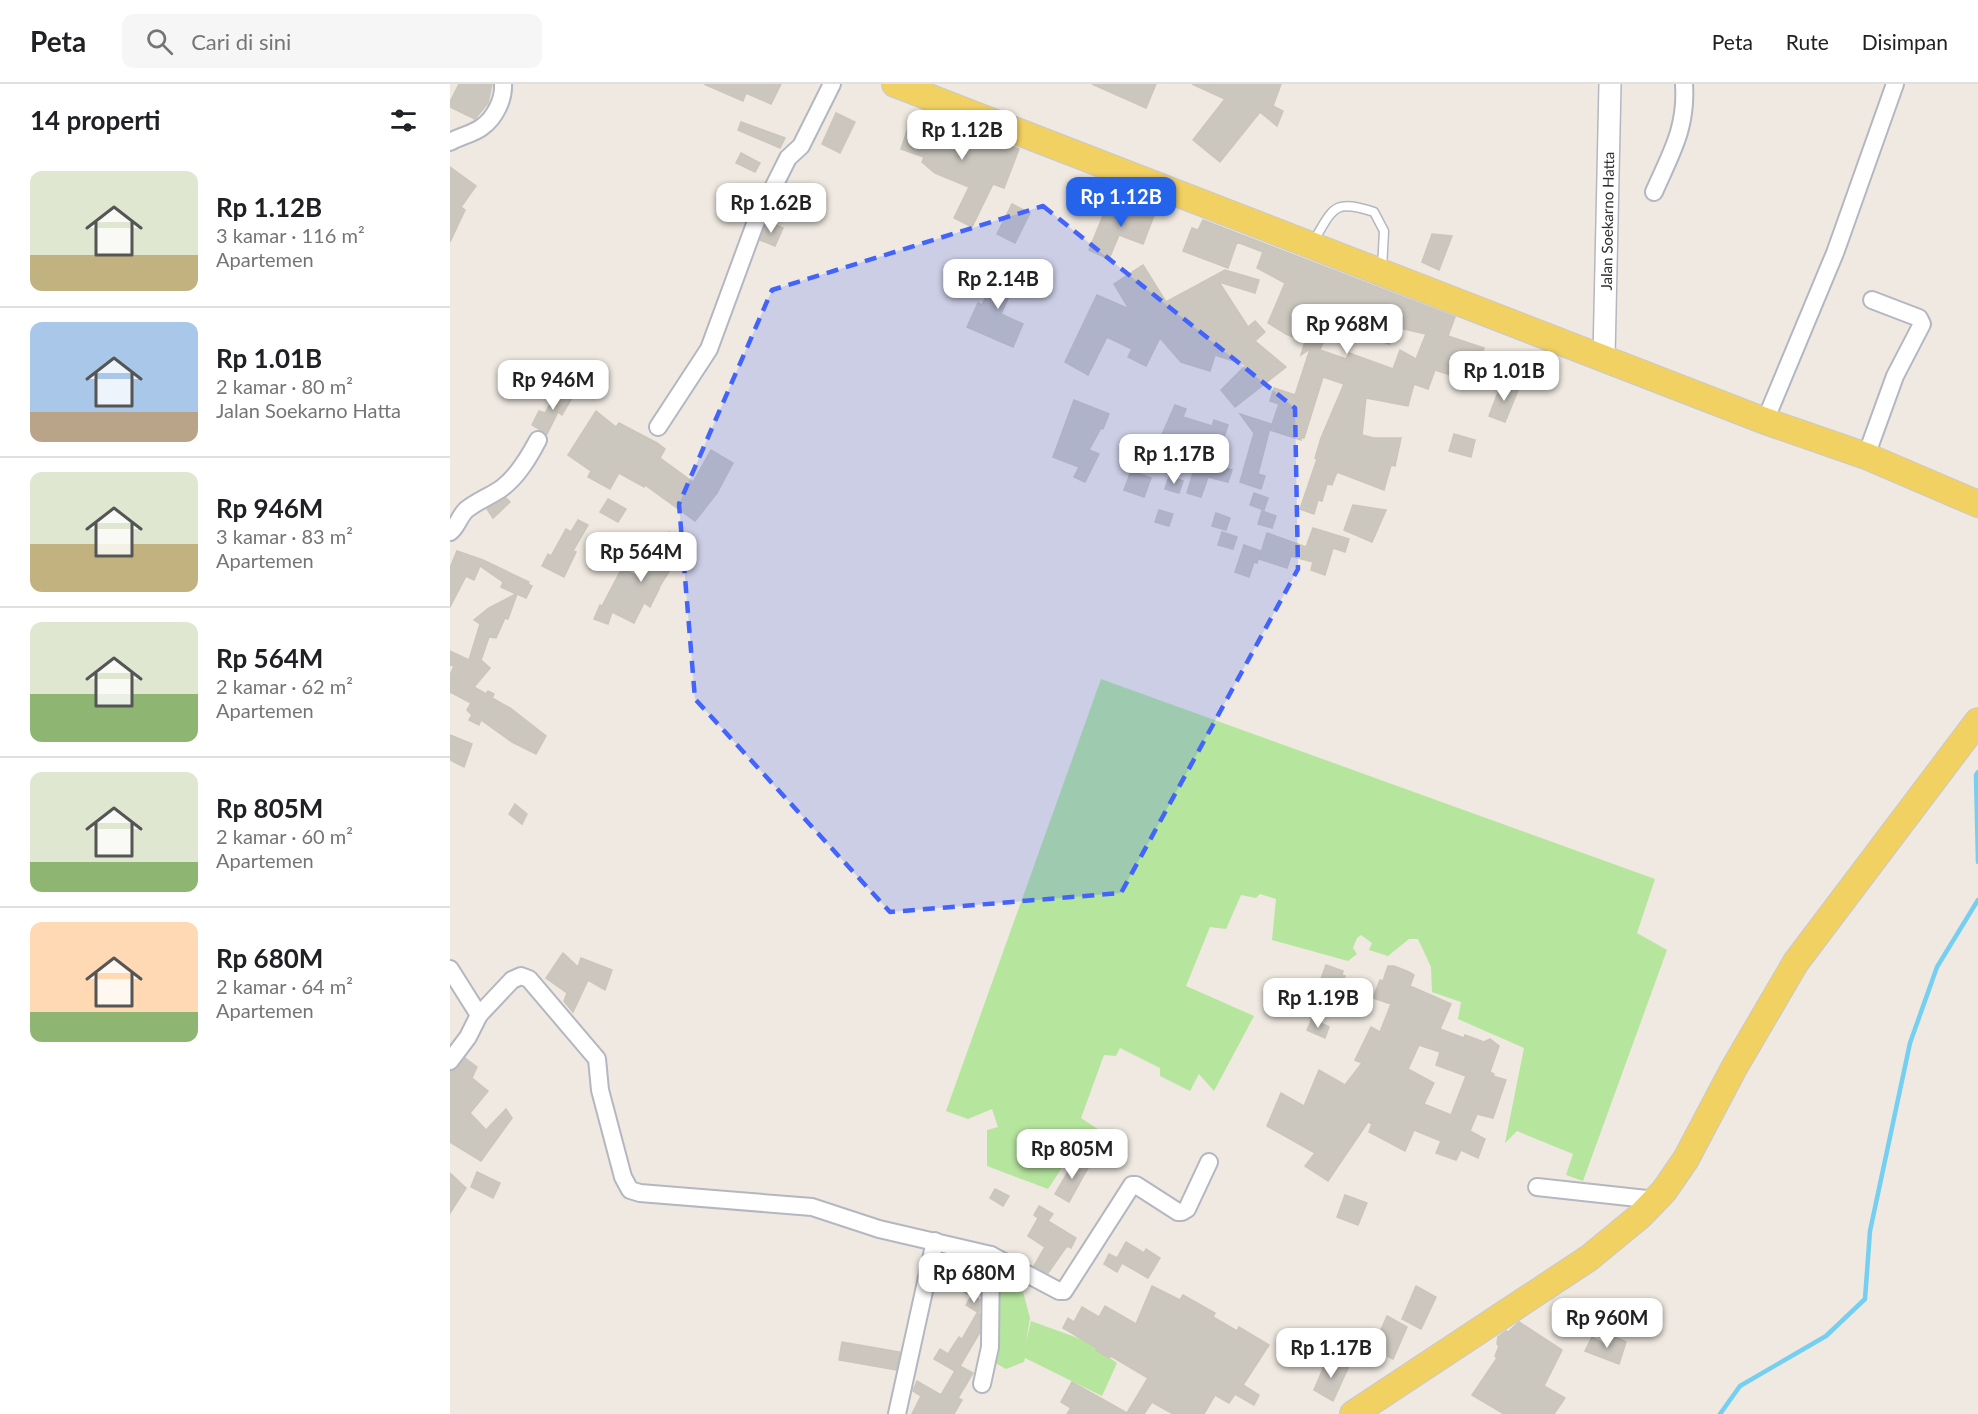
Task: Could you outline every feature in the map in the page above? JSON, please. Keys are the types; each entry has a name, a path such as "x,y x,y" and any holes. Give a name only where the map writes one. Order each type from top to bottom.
{"main road":[{"path":"895,84 1765,420 1976,498"},
{"path":"1353,1414 1589,1258 1656,1200 1686,1159 1734,1068 1796,962 1978,721"}],"street":[{"path":"450,142 482,128 500,104 504,92 503,84"},
{"path":"658,427 709,348 755,224 788,158 801,146 832,84"},
{"name":"Jalan Soekarno Hatta","path":"1604,357 1610,84"},
{"path":"1654,192 1682,126 1685,103 1684,84"},
{"path":"1765,420 1835,253 1895,84"},
{"path":"1866,456 1895,376 1922,324 1919,318 1872,300"},
{"path":"450,532 466,510 501,489 512,478 529,457 538,440"},
{"path":"450,969 479,1015"},
{"path":"450,1061 468,1037 479,1015 512,980 521,976 529,979 597,1059 600,1090 623,1178 630,1190 640,1193 812,1207 879,1229 991,1255 1064,1292 1132,1185 1136,1185 1178,1212 1182,1212 1187,1209 1209,1162"},
{"path":"1537,1187 1656,1200"},
{"path":"897,1414 935,1241"},
{"path":"982,1384 990,1347 991,1255"}],"lane":[{"path":"1311,245 1336,208 1346,205 1374,213 1384,231 1385,251 1382,272"}],"highlighted area":[{"path":"1043,206 1295,408 1298,569 1121,893 890,912 695,699 679,504 772,290"}],"green space":[{"path":"1101,679 1655,879 1637,933 1667,950 1583,1181 1566,1175 1573,1154 1517,1131 1505,1143 1524,1048 1458,1019 1461,1002 1432,992 1431,967 1418,939 1409,939 1388,956 1369,950 1372,943 1361,935 1357,938 1353,948 1357,954 1348,961 1272,940 1276,899 1260,894 1256,898 1241,895 1226,929 1210,927 1186,986 1254,1016 1214,1091 1199,1074 1190,1091 1160,1076 1160,1068 1120,1048 1116,1056 1104,1055 1081,1118 1119,1143 1104,1165 1075,1148 1048,1189 987,1166 987,1130 998,1127 992,1109 968,1119 946,1111"},
{"path":"994,1259 1017,1269 1030,1318 1026,1343 1031,1321 1086,1341 1117,1363 1102,1396 1025,1358 1024,1362 1006,1369 992,1361"}],"building":[{"path":"459,84 492,84 488,103 475,119 450,107 450,102"},
{"path":"704,84 781,84 771,104 746,93 743,101"},
{"path":"1092,84 1156,84 1146,108"},
{"path":"1192,84 1281,84 1273,106 1283,111 1277,126 1260,112 1220,162 1193,140 1225,99"},
{"path":"836,113 855,122 840,153 822,144"},
{"path":"912,116 987,139 988,137 1019,149 1004,188 993,184 972,227 954,218 969,187 935,173 922,162 924,157 901,149"},
{"path":"741,122 785,138 780,148 738,130"},
{"path":"741,153 760,163 755,172 736,163"},
{"path":"450,167 476,186 461,207 465,210 450,242"},
{"path":"1109,201 1134,211 1136,206 1155,213 1143,244 1119,235 1109,259 1089,250"},
{"path":"1012,204 1030,213 1015,243 997,234"},
{"path":"1203,220 1455,317 1448,336 1484,348 1472,382 1435,370 1428,389 1414,384 1408,406 1366,398 1362,435 1374,438 1401,438 1395,466 1391,465 1384,490 1337,472 1332,485 1327,484 1322,501 1318,500 1314,514 1300,509 1317,459 1315,458 1321,438 1344,384 1323,377 1304,438 1301,440 1270,430 1279,404 1270,401 1274,388 1295,395 1310,349 1301,355 1305,342 1268,323 1285,283 1257,268 1263,252 1237,242 1228,268 1183,251 1192,228 1198,230","holes":["1332,320 1375,336 1374,338 1389,344 1395,327 1426,334 1416,359 1400,350 1393,369 1349,353 1346,359 1320,350"]},
{"path":"768,221 783,228 775,246 760,240"},
{"path":"1432,234 1452,236 1439,270 1422,262"},
{"path":"1002,264 1020,273 1001,314 1023,324 1013,347 967,327 978,303 982,305"},
{"path":"1143,265 1166,302 1225,270 1259,280 1255,293 1219,282 1248,327 1255,321 1265,332 1255,341 1286,367 1235,407 1221,390 1246,365 1215,355 1210,371 1181,362 1160,338 1146,366 1128,357 1132,349 1107,337 1088,375 1065,362 1097,295 1129,309 1114,284"},
{"path":"1502,382 1519,388 1505,422 1489,416"},
{"path":"559,388 573,396 562,415 558,412 547,434 532,425 539,411 545,413"},
{"path":"1074,400 1109,414 1103,429 1101,428 1089,450 1099,454 1085,482 1074,477 1079,467 1053,457"},
{"path":"1175,405 1186,409 1183,417 1212,426 1214,420 1228,425 1224,437 1220,436 1211,464 1232,470 1228,482 1208,477 1201,497 1187,493 1198,456 1182,451 1183,448 1160,439"},
{"path":"596,411 616,427 619,423 657,443 665,449 660,458 693,482 711,450 733,463 717,493 695,521 645,485 644,487 619,473 610,489 588,477 591,471 568,455"},
{"path":"1240,414 1271,424 1258,474 1265,476 1261,489 1240,482 1254,433"},
{"path":"1454,434 1475,440 1471,457 1449,451"},
{"path":"1130,446 1145,453 1137,470 1122,463"},
{"path":"1131,471 1151,478 1144,497 1124,490"},
{"path":"1169,476 1183,481 1179,493 1165,489"},
{"path":"1254,493 1268,498 1264,510 1250,505"},
{"path":"506,498 510,502 493,518 487,509"},
{"path":"608,499 626,509 618,522 600,512"},
{"path":"1353,505 1386,510 1372,542 1344,530"},
{"path":"1159,510 1173,514 1169,526 1155,522"},
{"path":"1262,511 1276,516 1272,528 1258,524"},
{"path":"1216,513 1230,518 1226,530 1212,526"},
{"path":"578,520 588,525 573,551 576,552 564,577 542,566 548,554 551,556 566,529 571,532"},
{"path":"1313,528 1349,539 1345,552 1333,548 1325,575 1311,570 1313,562 1291,556 1287,568 1259,559 1267,533 1306,547"},
{"path":"669,532 687,543 658,589 650,607 644,603 634,623 612,612 608,624 594,619 622,568 637,576"},
{"path":"1222,532 1237,537 1233,549 1218,545"},
{"path":"1244,545 1261,551 1249,577 1235,572"},
{"path":"457,551 483,560 529,582 528,584 532,586 526,598 517,594 508,619 505,618 496,638 489,637 481,660 490,668 474,687 486,694 488,691 494,694 492,698 510,708 546,736 536,754 512,742 481,720 479,725 469,720 472,715 467,710 471,703 450,692 450,675 454,666 450,665 450,651 469,660 480,624 474,620 489,608 516,594 501,587 503,582 480,566 474,580 466,576 450,607 450,568"},
{"path":"450,735 472,744 464,767 450,760"},
{"path":"515,804 527,814 522,824 509,814"},
{"path":"563,953 578,967 581,958 612,970 605,990 588,980 573,1012 564,1001 567,993 546,978"},
{"path":"1326,965 1343,971 1342,975 1345,976 1340,994 1323,988 1326,981 1321,979"},
{"path":"1388,966 1394,966 1414,975 1410,986 1451,1004 1440,1029 1464,1038 1465,1035 1484,1042 1490,1039 1499,1046 1490,1072 1494,1074 1493,1076 1506,1080 1493,1118 1477,1114 1470,1131 1485,1139 1478,1158 1461,1150 1456,1160 1436,1153 1441,1141 1414,1130 1405,1151 1369,1132 1372,1124 1368,1122 1328,1181 1305,1166 1315,1153 1267,1126 1281,1093 1304,1106 1319,1070 1345,1085 1362,1063 1355,1060 1371,1027 1380,1032 1391,1004 1373,998 1380,980 1383,981","holes":["1419,1045 1440,1052 1436,1065 1466,1076 1451,1115 1424,1104 1434,1083 1408,1069"]},
{"path":"1312,1019 1329,1027 1325,1038 1307,1030"},
{"path":"465,1058 477,1067 472,1078 488,1091 470,1113 486,1130 506,1109 512,1118 481,1161 450,1142 450,1071 458,1068"},
{"path":"1076,1158 1089,1166 1069,1202 1055,1194"},
{"path":"477,1172 500,1183 493,1198 471,1187"},
{"path":"450,1173 466,1188 450,1213"},
{"path":"995,1189 1009,1196 1003,1206 990,1198"},
{"path":"1345,1195 1367,1203 1358,1225 1337,1217"},
{"path":"1039,1206 1053,1214 1048,1221 1076,1238 1071,1248 1067,1246 1048,1273 1034,1266 1045,1247 1028,1236 1038,1218 1034,1215"},
{"path":"1126,1242 1144,1253 1146,1249 1160,1258 1148,1278 1122,1263 1117,1272 1104,1264 1109,1254 1117,1258"},
{"path":"959,1276 973,1284 967,1294 953,1286"},
{"path":"1152,1286 1180,1300 1183,1295 1215,1313 1213,1317 1237,1331 1239,1327 1269,1345 1243,1385 1259,1395 1254,1405 1235,1394 1229,1403 1215,1395 1204,1414 1173,1414 1152,1402 1144,1414 1067,1414 1071,1408 1061,1402 1072,1382 1127,1413 1148,1378 1111,1356 1109,1358 1096,1350 1097,1348 1063,1328 1068,1318 1074,1322 1082,1307 1099,1317 1105,1306 1136,1324"},
{"path":"1416,1286 1436,1297 1421,1329 1402,1319"},
{"path":"972,1295 980,1300 979,1313 966,1305"},
{"path":"977,1313 980,1315 980,1332 960,1366 973,1373 958,1398 962,1400 954,1414 912,1414 921,1396 913,1391 917,1381 941,1395 955,1371 934,1359 940,1349 948,1354 959,1337 962,1339"},
{"path":"1387,1316 1407,1327 1393,1359 1373,1349"},
{"path":"1519,1322 1562,1350 1544,1386 1565,1398 1554,1414 1504,1414 1472,1395 1497,1358 1495,1356 1499,1346 1498,1337"},
{"path":"1613,1336 1626,1342 1619,1364 1585,1351 1592,1337 1608,1346"},
{"path":"842,1342 900,1352 896,1370 839,1360"},
{"path":"1328,1357 1348,1368 1333,1401 1314,1390"}],"waterway":[{"path":"1978,772 1976,775 1978,862"},
{"path":"1720,1414 1740,1386 1826,1336 1865,1299 1870,1231 1910,1043 1937,967 1978,900"}]}
